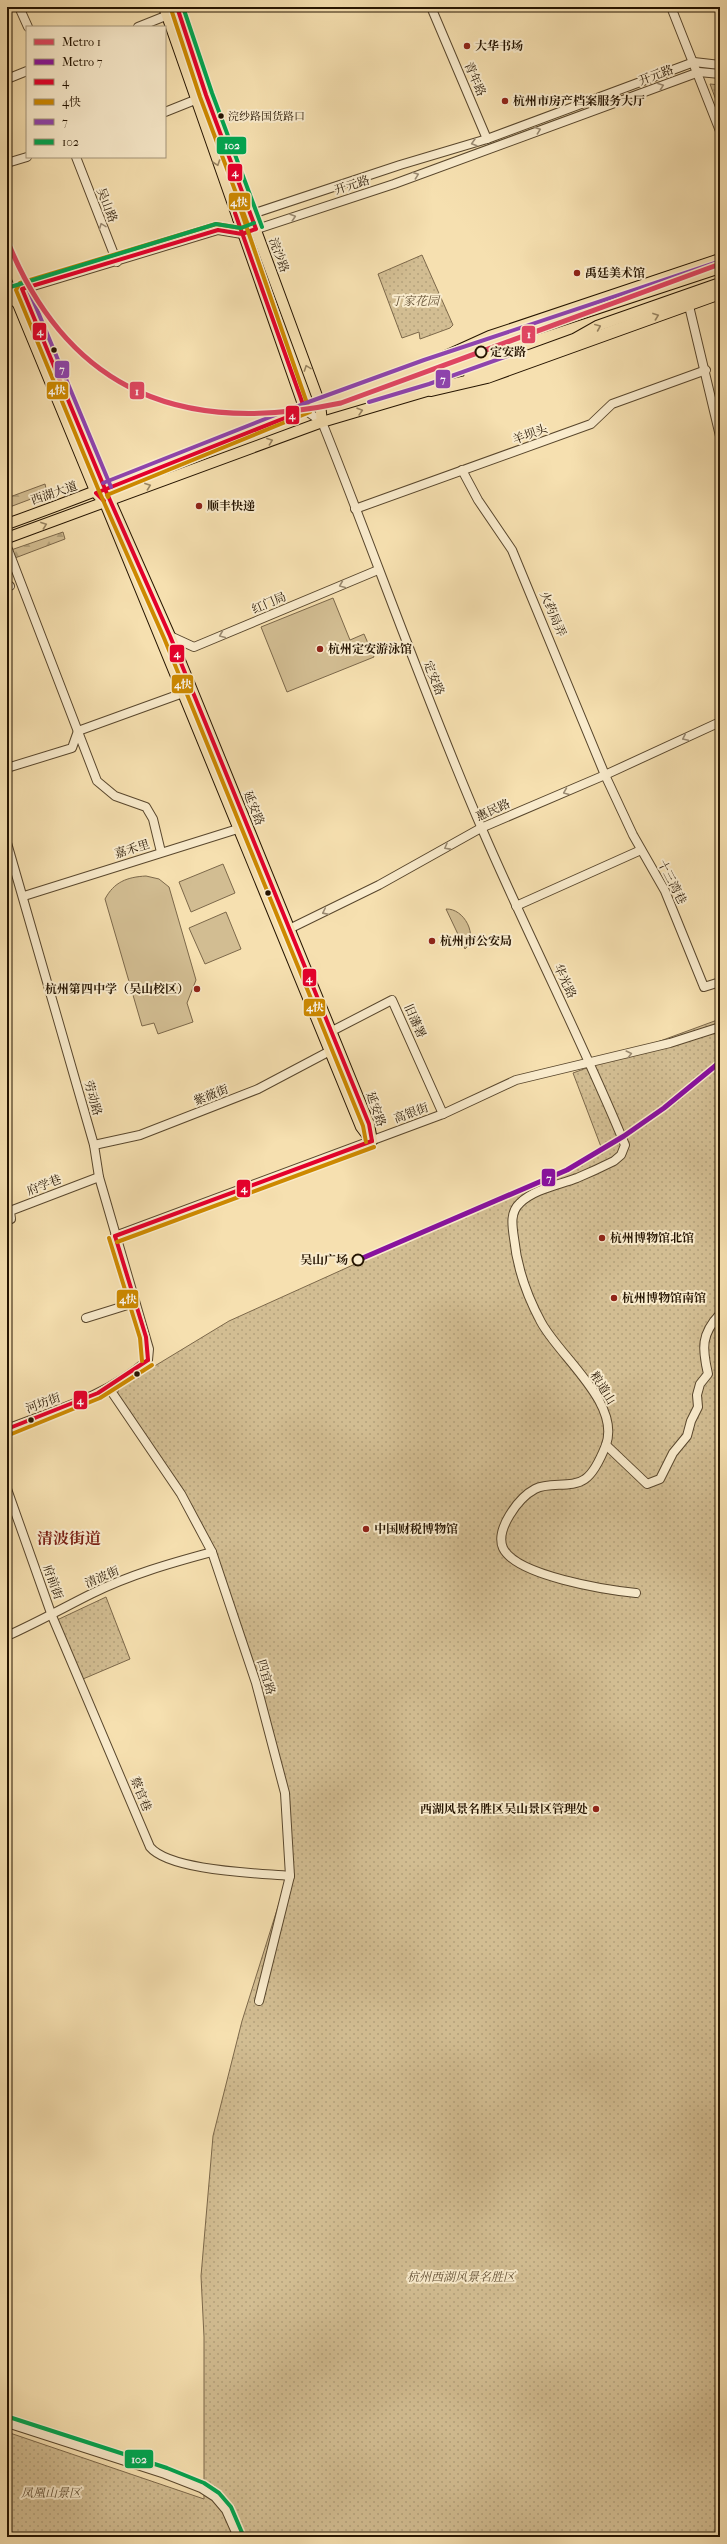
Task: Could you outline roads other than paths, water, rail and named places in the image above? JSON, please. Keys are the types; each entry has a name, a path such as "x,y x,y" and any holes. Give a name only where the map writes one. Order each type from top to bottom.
{"highway":[{"path":"426,366 490,337 720,260"},
{"path":"431,390 487,377 720,293"}],"main road":[{"name":"浣沙路","path":"181,8 206,95 320,404 322,422"},
{"path":"166,11 304,410"},
{"name":"延安路","path":"7,254 100,491"},
{"name":"西湖大道","path":"7,524 100,491 320,404 426,366 720,268"},
{"path":"7,538 322,422 431,390 574,339 597,326 720,283"},
{"name":"延安路","path":"7,294 18,304 100,491 108,501 170,636 243,827"},
{"name":"延安路","path":"108,501 184,692 243,827 286,931 332,1031 369,1124 372,1141"},
{"name":"延安路","path":"286,931 330,1051 361,1127 372,1141"}],"street":[{"path":"19,7 28,26"},
{"name":"青年路","path":"431,7 488,139"},
{"path":"671,7 698,72 720,131"},
{"path":"140,26 166,11 181,8"},
{"path":"694,62 720,65"},
{"name":"开元路","path":"237,219 400,165 488,139 694,62"},
{"path":"7,79 26,71"},
{"path":"698,72 720,74"},
{"name":"开元路","path":"7,294 117,262 218,230 242,234 394,184 698,72"},
{"path":"166,112 196,100"},
{"path":"7,163 26,157"},
{"name":"吴山路","path":"76,158 117,262"},
{"path":"689,306 706,370 720,436"},
{"name":"羊坝头","path":"355,509 592,424 612,404 706,370"},
{"path":"304,410 322,422"},
{"name":"定安路","path":"322,422 378,570 481,828"},
{"name":"火药局弄","path":"462,470 478,500 512,550 605,775"},
{"path":"7,547 97,781 115,796 146,807 153,819 161,852"},
{"name":"红门局","path":"170,636 194,647 378,570"},
{"path":"78,731 184,692"},
{"name":"惠民路","path":"286,931 379,885 481,828 605,775 720,722"},
{"path":"7,768 72,748 78,731"},
{"name":"十三湾巷","path":"605,775 641,850 665,891 704,987 720,982"},
{"name":"嘉禾里","path":"24,896 243,827"},
{"name":"华光路","path":"481,828 516,906 591,1063 625,1145"},
{"name":"劳动路","path":"7,843 24,896 94,1145 99,1177 134,1303 146,1337 148,1360"},
{"path":"516,906 641,850"},
{"name":"旧藩署","path":"332,1031 392,1000 443,1114"},
{"name":"高银街","path":"115,1236 443,1114 516,1080 670,1043 720,1027"},
{"name":"紫薇街","path":"94,1145 140,1135 258,1089 330,1051"},
{"name":"粮道山","path":"625,1145 621,1155 614,1161 528,1197 516,1208 512,1221 515,1252 525,1286 542,1323 602,1407 609,1430 606,1445 592,1473 584,1480 534,1489 508,1518 502,1529 500,1539 508,1557 516,1563 566,1580 607,1590 636,1593"},
{"name":"府学巷","path":"7,1221 11,1219 10,1211 99,1177"},
{"path":"86,1318 134,1303"},
{"path":"606,1445 647,1484 660,1479 673,1453 687,1436 691,1421 698,1407 696,1395 700,1384 708,1374 702,1350 707,1330 720,1314"},
{"name":"河坊街","path":"7,1429 90,1398 109,1388 148,1360"},
{"name":"四宜路","path":"109,1388 181,1494 212,1552 256,1682 285,1793 290,1876 258,2001"},
{"name":"府前街","path":"7,1489 52,1616"},
{"name":"清波街","path":"7,1636 52,1616 92,1593 153,1569 212,1552"},
{"name":"蔡官巷","path":"52,1616 144,1834 156,1855 192,1866 290,1876"},
{"path":"7,2422 165,2474 201,2488 215,2497 226,2510 238,2537"}],"metro line":[{"name":"1","path":"7,240 33,293 63,335 99,368 139,392 183,407 232,413 284,412 341,403 720,264"},
{"name":"7","path":"358,1260 567,1170 624,1136 664,1108 720,1062"}],"place":[{"name":"大华书场","path":"467,46"},
{"name":"杭州市房产档案服务大厅","path":"505,101"},
{"name":"浣纱路国货路口","path":"221,116"},
{"name":"禹廷美术馆","path":"577,273"},
{"name":"定安路","path":"481,352"},
{"name":"顺丰快递","path":"199,506"},
{"name":"杭州定安游泳馆","path":"320,649"},
{"name":"杭州市公安局","path":"432,941"},
{"name":"杭州第四中学（吴山校区）","path":"197,989"},
{"name":"杭州博物馆北馆","path":"602,1238"},
{"name":"吴山广场","path":"358,1260"},
{"name":"杭州博物馆南馆","path":"614,1298"},
{"name":"中国财税博物馆","path":"366,1529"},
{"name":"西湖风景名胜区吴山景区管理处","path":"596,1809"}],"district":[{"name":"清波街道","path":"69,1538"}],"park label":[{"name":"丁家花园","path":"415,301"},
{"name":"杭州西湖风景名胜区","path":"461,2277"},
{"name":"凤凰山景区","path":"51,2493"}]}
